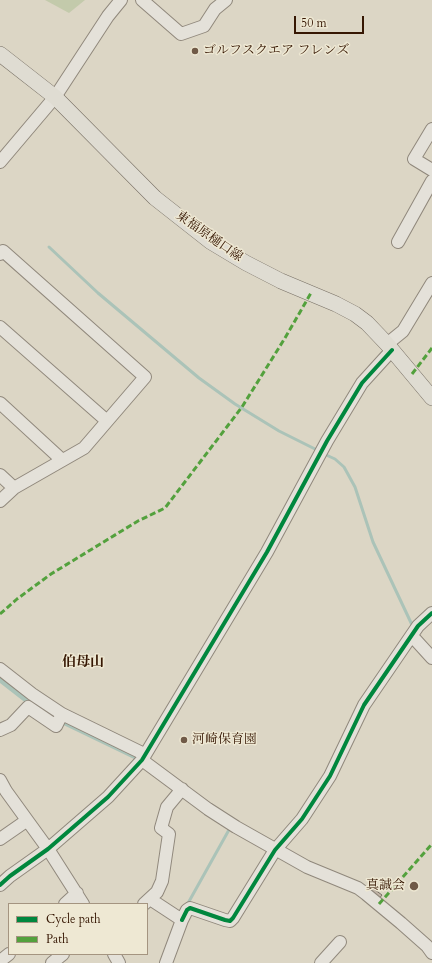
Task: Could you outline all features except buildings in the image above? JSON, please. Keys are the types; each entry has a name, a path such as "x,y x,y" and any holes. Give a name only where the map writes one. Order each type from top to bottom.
{"main road":[{"name":"東福原樋口線","path":"0,54 55,97 155,198 211,242 246,263 281,281 336,304 355,314 367,323 390,347 432,398"}],"street":[{"path":"2,155 55,97 108,16 121,0"},
{"path":"142,0 181,34 204,26 214,9 226,0"},
{"path":"432,129 414,159 432,170"},
{"path":"398,242 432,181"},
{"path":"0,501 14,488 84,448 145,377 1,251"},
{"path":"0,885 48,849 108,797 143,757 170,715 267,552 327,441 362,383 403,331 432,283"},
{"path":"0,326 107,421"},
{"path":"0,403 62,460"},
{"path":"0,475 14,488"},
{"path":"166,963 182,920 187,910 190,908 225,920 231,920 275,850 302,819 330,776 364,705 418,626 432,613"},
{"path":"412,636 432,658"},
{"path":"0,669 60,718 143,757 182,789 236,827 307,867 358,888 401,923 427,946 432,953"},
{"path":"0,730 11,725 28,707 56,726 60,718"},
{"path":"0,780 26,821 48,849 82,903"},
{"path":"182,789 167,807 161,828 169,834 162,881 157,892 147,901 182,920"},
{"path":"0,839 26,821"},
{"path":"66,903 77,893"},
{"path":"320,963 340,942"},
{"path":"0,961 8,955"},
{"path":"52,963 62,955"}],"shaded area":[{"path":"45,0 85,0 69,13"},
{"path":"0,671 56,713 140,754 138,758 208,811 264,847 308,870 360,892 381,908 379,910 358,894 317,877 245,838 211,816 136,760 49,718 27,704 0,683"}],"waterway":[{"path":"49,247 98,293 199,378 235,404 279,431 319,451"},
{"path":"324,454 335,459 344,467 355,487 373,542 413,627"},
{"path":"187,905 230,828"}],"marked path":[{"path":"0,614 17,599 51,574 138,521 165,508 242,407 311,293"},
{"path":"412,374 432,348"},
{"path":"379,904 432,844"}],"cycle path":[{"path":"0,885 48,849 108,797 142,760 267,552 327,441 362,383 392,350"},
{"path":"182,920 187,910 190,908 225,920 230,921 233,918 275,850 302,819 330,776 364,705 418,626 432,613"}],"place":[{"name":"ゴルフスクエア フレンズ","path":"195,51"},
{"name":"河崎保育園","path":"184,740"},
{"name":"真誠会","path":"414,886"}],"district":[{"name":"伯母山","path":"83,663"}]}
